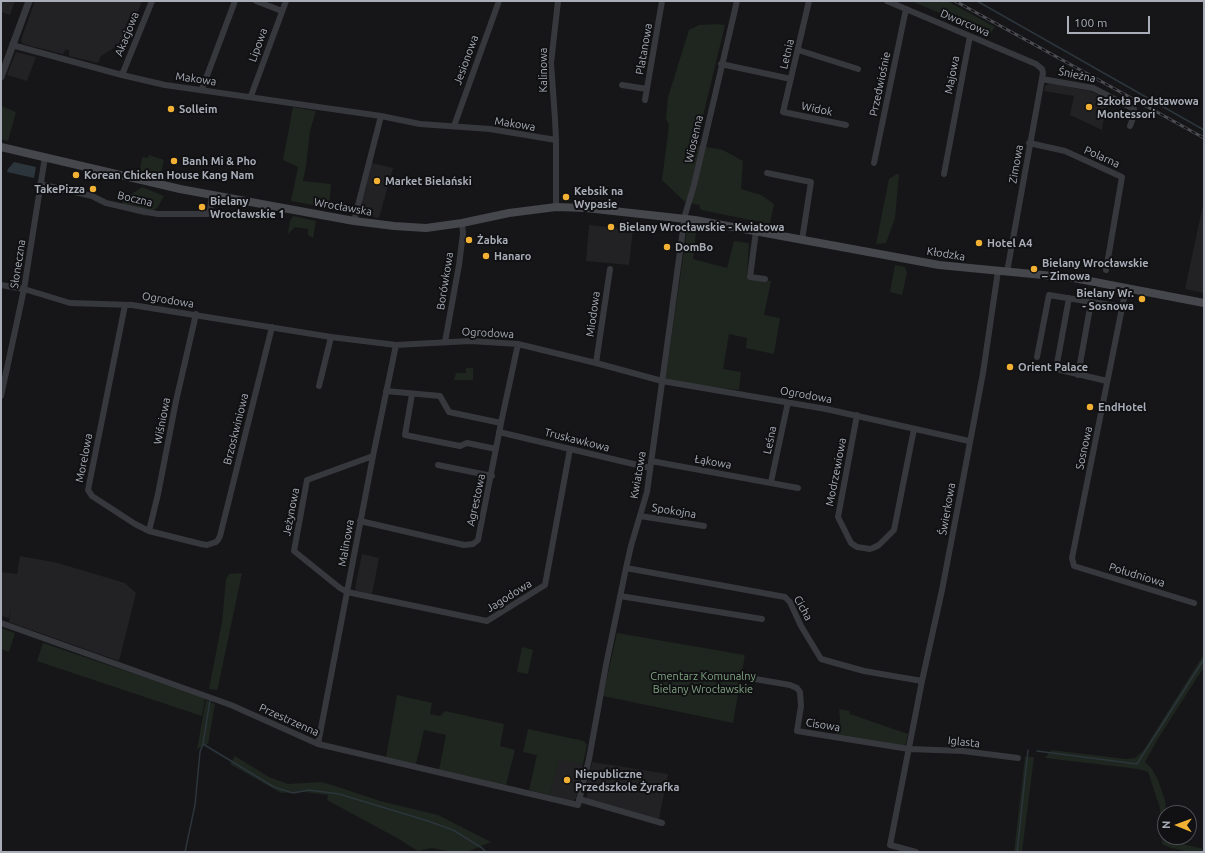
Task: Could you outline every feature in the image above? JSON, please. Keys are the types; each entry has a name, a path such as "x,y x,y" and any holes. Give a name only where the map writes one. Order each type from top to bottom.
{"main road":[{"name":"Wrocławska","path":"1,148 212,195 407,228 426,228 462,223 509,213 556,207 593,208 685,219"},
{"name":"Kłodzka","path":"685,219 939,265 1072,278 1204,303"}],"street":[{"path":"1,77 29,1"},
{"name":"Akacjowa","path":"122,75 152,1"},
{"path":"202,90 235,1"},
{"path":"256,1 282,11"},
{"name":"Lipowa","path":"251,96 286,1"},
{"name":"Jesionowa","path":"454,126 498,1"},
{"name":"Kalinowa","path":"556,140 551,63 558,1"},
{"name":"Platanowa","path":"645,100 662,1"},
{"name":"Wiosenna","path":"685,219 737,1"},
{"name":"Letnia","path":"783,112 809,1"},
{"name":"Dworcowa","path":"887,1 1036,64 1042,69 1042,78"},
{"name":"Przedwiośnie","path":"874,164 906,9"},
{"name":"Majowa","path":"944,174 970,36"},
{"name":"Makowa","path":"12,46 122,75 165,84 381,116 420,124 490,130 556,140"},
{"path":"798,50 858,69"},
{"path":"721,64 791,79"},
{"name":"Śnieżna","path":"1042,78 1093,88 1134,109 1130,126"},
{"name":"Zimowa","path":"1007,272 1042,78"},
{"path":"622,85 647,89"},
{"name":"Widok","path":"783,112 846,125"},
{"path":"354,220 381,116"},
{"path":"556,140 556,207"},
{"name":"Polarna","path":"1030,143 1065,151 1122,177 1106,270"},
{"name":"Słoneczna","path":"1,396 24,289 44,157"},
{"path":"767,173 811,182 802,240"},
{"name":"Boczna","path":"40,184 92,196 106,203 158,214 208,214 212,195"},
{"name":"Kwiatowa","path":"578,802 594,732 606,664 626,568 647,492 685,219"},
{"name":"Borówkowa","path":"445,342 463,232 462,223"},
{"path":"756,231 750,277 765,279"},
{"name":"Miodowa","path":"596,363 610,269"},
{"name":"Świerkowa","path":"916,852 890,845 922,681 942,590 982,373 998,271"},
{"name":"Ogrodowa","path":"1,285 24,289 70,303 125,305 196,314 331,337 396,345 445,342 493,342 518,344 662,381 857,415 969,441"},
{"name":"Sosnowa","path":"1074,566 1072,558 1126,288"},
{"path":"1037,358 1049,294 1122,307"},
{"path":"1069,298 1056,369 1107,381"},
{"path":"1078,375 1091,302"},
{"name":"Morelowa","path":"125,305 88,490 92,496 135,524 149,531 207,545 216,542 220,536"},
{"name":"Wiśniowa","path":"149,531 196,314"},
{"name":"Brzoskwiniowa","path":"220,536 272,327"},
{"path":"319,386 331,337"},
{"name":"Agrestowa","path":"360,521 464,545 472,544 478,540 518,344"},
{"name":"Malinowa","path":"318,744 348,592 360,521 396,345"},
{"path":"386,391 440,396 449,412 501,423"},
{"path":"412,394 405,435 460,446 467,443 496,449"},
{"name":"Leśna","path":"772,482 788,402"},
{"name":"Modrzewiowa","path":"857,415 838,517 852,543 857,547 873,548 879,545 894,530 914,429"},
{"name":"Truskawkowa","path":"499,432 650,468"},
{"name":"Jagodowa","path":"348,592 487,621 545,585 570,449"},
{"name":"Jeżynowa","path":"348,592 340,588 294,551 295,544 308,480 373,456"},
{"name":"Łąkowa","path":"651,461 772,482 798,488"},
{"path":"438,465 492,476"},
{"name":"Spokojna","path":"640,516 704,526"},
{"name":"Południowa","path":"1074,566 1194,603"},
{"name":"Cicha","path":"626,568 785,597 790,602 801,626 821,659 864,671 922,681"},
{"path":"620,596 762,619"},
{"name":"Przestrzenna","path":"1,623 231,706 318,744 578,802 662,823"},
{"name":"Cisowa","path":"755,679 790,685 797,688 800,692 801,706 797,731 909,749"},
{"name":"Iglasta","path":"909,749 963,751 1018,758"}],"shaded area":[{"path":"1,1 15,1 10,15 1,12"},
{"path":"35,1 142,1 124,48 117,46 101,56 98,63 69,56 69,50 66,49 63,54 23,44 21,40"},
{"path":"16,52 36,57 27,81 7,75"},
{"name":"Szkoła Podstawowa Montessori","path":"1049,83 1090,91 1107,99 1102,130 1070,115 1074,96 1044,91 1045,86"},
{"path":"14,162 36,167 34,178 7,172"},
{"path":"372,163 393,168 379,218 361,214 359,212"},
{"path":"1204,200 1204,293 1185,289"},
{"path":"589,225 633,230 629,265 586,261"},
{"path":"362,554 379,558 372,594 356,591 355,588"},
{"path":"20,556 58,563 125,583 136,593 119,661 9,622 11,608 9,618 1,616 1,572 17,574"},
{"name":"Niepubliczne Przedszkole Żyrafka","path":"559,759 583,764 576,798 573,801 550,795"},
{"path":"592,762 668,774 659,819 586,798 588,790 586,789"}],"green space":[{"path":"911,1 947,1 995,27 990,34"},
{"path":"699,25 725,25 696,145 723,150 743,161 741,189 761,195 774,204 770,224 701,210 699,205 685,202 662,180 669,125 666,119 668,97 689,30"},
{"path":"1,106 16,112 8,141 1,139"},
{"path":"293,107 316,111 310,131 303,181 331,184 329,208 291,201 298,167 283,160"},
{"path":"149,155 164,160 160,177 140,172 142,157 148,158"},
{"path":"899,174 895,218 886,243 876,244 889,179"},
{"path":"142,187 164,196 158,207 145,216 123,210 123,201"},
{"path":"293,216 316,221 313,238 308,235 308,229 295,227 288,234 290,221"},
{"path":"687,230 696,232 693,259 727,268 734,241 749,243 747,277 771,281 764,315 780,318 774,354 746,348 747,338 729,334 723,369 741,372 739,390 665,381"},
{"path":"895,265 905,267 907,273 902,295 890,292"},
{"path":"466,368 473,368 473,380 454,380 456,373 466,373"},
{"path":"242,573 218,687 217,690 209,689 222,622 226,579 229,574"},
{"path":"1,628 15,633 9,652 1,649"},
{"name":"Cmentarz Komunalny Bielany Wrocławskie","path":"617,633 745,655 733,723 603,696"},
{"path":"43,643 205,698 202,716 37,661"},
{"path":"522,647 533,650 528,674 517,672"},
{"path":"1204,654 1204,667 1159,737 1145,762 1152,769 1158,780 1165,805 1159,805 1148,772 1138,769 1045,758 1051,750 1126,759 1135,758 1143,751"},
{"path":"397,695 432,703 430,714 440,716 445,711 504,724 500,746 515,750 506,785 439,770 446,735 424,730 416,764 386,757"},
{"path":"206,700 215,704 208,744 197,749"},
{"path":"839,709 849,711 850,714 908,734 906,744 902,746 833,735 838,731 840,719"},
{"path":"528,729 584,741 587,745 583,764 559,760 550,795 529,790 537,755 523,752"},
{"path":"235,756 269,777 288,784 321,782 380,801 438,815 491,842 467,852 452,852 432,848 418,851 327,800 328,795 304,792 281,793 230,764"},
{"path":"1025,757 1034,757 1022,852 1014,852"},
{"path":"1164,845 1187,845 1204,849 1204,852 1190,852"}],"waterway":[{"path":"977,1 1204,130"},
{"path":"1037,751 1137,764 1204,659"},
{"path":"210,700 203,744 274,787 293,793 309,790 339,794 428,821 453,830 486,852"},
{"path":"185,852 195,805 200,752 203,744"},
{"path":"1017,852 1028,750"}],"railway":[{"path":"955,1 1204,138"}],"place":[{"name":"Szkoła Podstawowa Montessori","path":"1089,107"},
{"name":"Solleim","path":"171,109"},
{"name":"Banh Mi & Pho","path":"174,161"},
{"name":"Korean Chicken House Kang Nam","path":"76,175"},
{"name":"Market Bielański","path":"377,181"},
{"name":"TakePizza","path":"93,189"},
{"name":"Kebsik na Wypasie","path":"566,197"},
{"name":"Bielany Wrocławskie 1","path":"202,207"},
{"name":"Bielany Wrocławskie - Kwiatowa","path":"611,227"},
{"name":"Żabka","path":"469,240"},
{"name":"Hotel A4","path":"979,243"},
{"name":"DomBo","path":"667,247"},
{"name":"Hanaro","path":"486,256"},
{"name":"Bielany Wrocławskie – Zimowa","path":"1034,269"},
{"name":"Bielany Wr. - Sosnowa","path":"1142,299"},
{"name":"Orient Palace","path":"1010,367"},
{"name":"EndHotel","path":"1090,407"},
{"name":"Niepubliczne Przedszkole Żyrafka","path":"567,780"}]}
